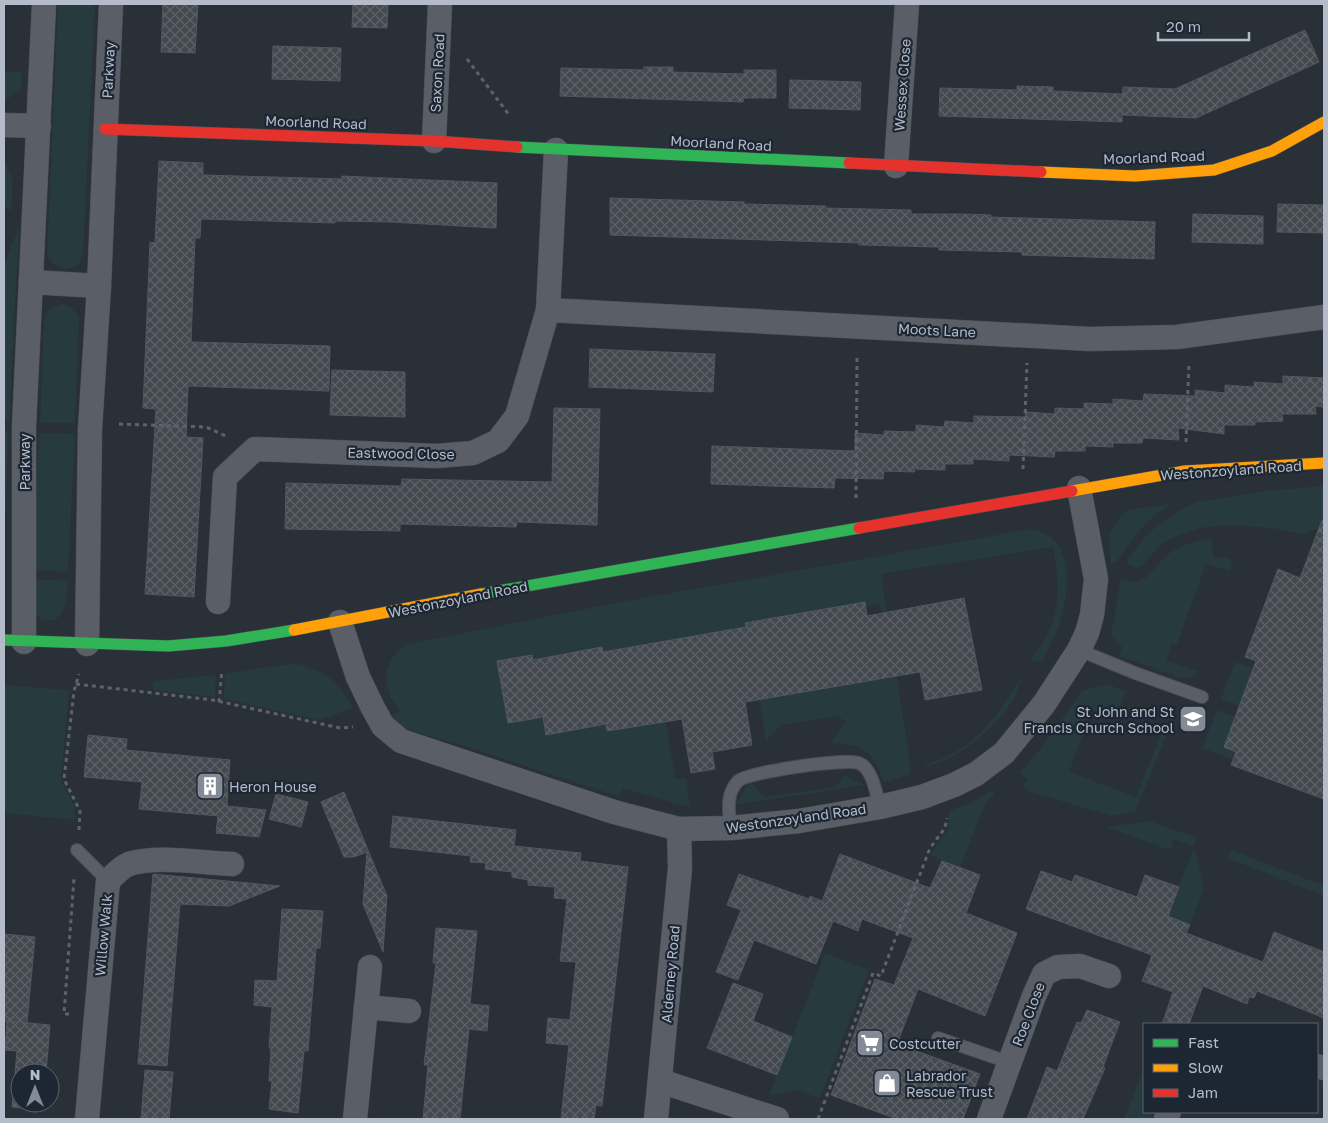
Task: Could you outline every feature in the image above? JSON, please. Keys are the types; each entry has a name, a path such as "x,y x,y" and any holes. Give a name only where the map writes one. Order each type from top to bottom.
{"main road":[{"name":"Moorland Road","path":"105,129 434,141 545,149 1135,176 1214,170 1272,151 1324,122"},
{"name":"Westonzoyland Road","path":"14,641 168,646 203,644 340,622 544,582 855,529 1079,488 1185,471 1324,463"}],"street":[{"name":"Parkway","path":"14,641 44,4"},
{"name":"Parkway","path":"87,644 90,429 99,286 111,4"},
{"name":"Wessex Close","path":"896,166 907,4"},
{"name":"Saxon Road","path":"434,141 440,14"},
{"path":"4,124 39,126"},
{"name":"Eastwood Close","path":"255,449 437,456 474,453 498,440 517,416 548,310 545,149"},
{"path":"31,282 99,286"},
{"name":"Moots Lane","path":"548,310 1090,339 1177,337 1324,317"},
{"path":"218,602 225,477 255,449"},
{"name":"Westonzoyland Road","path":"340,622 358,677 383,726 401,741 614,812 679,829 731,828 799,821 880,807 922,797 954,786 976,774 1004,753 1044,704 1080,650 1092,615 1096,579 1079,488"},
{"name":"Alderney Road","path":"656,1119 680,868 679,829"},
{"name":"Willow Walk","path":"86,1119 108,881 128,864 155,860 232,864"},
{"name":"Roe Close","path":"989,1119 1034,996 1044,974 1058,967 1080,966 1109,976"},
{"path":"355,1119 370,967"},
{"path":"366,1007 409,1011"},
{"path":"660,1081 778,1119"}],"lane":[{"path":"1080,650 1135,673 1202,697"},
{"path":"731,828 728,803 731,791 739,780 750,775 800,767 845,761 860,764 869,773 880,807"},
{"path":"76,850 108,881"},
{"path":"938,1038 1010,1063"}],"path":[{"path":"440,14 545,149"},
{"path":"855,529 858,326"},
{"path":"1022,498 1028,335"},
{"path":"1185,471 1190,335"},
{"path":"90,429 107,424 206,427 255,449"},
{"path":"76,684 213,700 340,728 383,726"},
{"path":"818,1119 873,974 881,976 930,848 946,828 947,812 940,790"}],"green space":[{"path":"58,4 95,4 83,256 76,266 66,269 56,265 47,255"},
{"path":"21,71 21,88 4,102 4,73"},
{"path":"4,160 13,180 11,211 4,206"},
{"path":"19,227 9,421 4,420 4,266"},
{"path":"63,304 72,308 79,318 75,423 40,423 44,319 51,309"},
{"path":"4,431 9,431 4,546"},
{"path":"39,433 75,434 68,572 33,570"},
{"path":"1324,486 1324,527 1302,534 1278,529 1234,525 1199,528 1179,535 1160,545 1141,567 1133,567 1126,562 1146,535 1178,511 1197,502 1265,491"},
{"path":"1173,503 1155,515 1135,536 1117,561 1111,564 1109,536 1122,514 1129,510"},
{"path":"1031,529 1045,534 1056,542 1066,566 1066,595 1060,622 1042,661 1030,661 1047,635 1055,612 1058,591 1053,547 881,574 911,769 908,775 884,782 875,763 865,751 851,745 830,743 846,721 836,716 781,725 766,741 759,700 878,679 891,671 880,604 866,607 865,602 745,623 747,634 603,652 602,647 534,667 532,655 497,661 543,717 546,734 606,724 607,731 666,721 675,779 686,778 690,806 623,788 620,797 462,745 408,730 400,726 392,716 400,711 388,690 386,683 387,670 397,652 408,644 610,604"},
{"path":"1211,538 1214,558 1226,557 1233,562 1229,571 1206,564 1177,644 1172,643 1166,661 1199,671 1190,677 1181,678 1119,656 1122,647 1111,635 1121,578 1129,582 1143,580 1171,552 1190,543"},
{"path":"33,579 68,581 67,598 64,608 59,617 54,620 43,620 36,615"},
{"path":"1235,662 1254,668 1240,706 1221,699"},
{"path":"297,664 316,670 331,679 337,684 353,708 319,720 224,699 225,674"},
{"path":"216,675 215,697 153,690 153,681"},
{"path":"1020,680 1016,693 1008,707 984,734 954,756 939,763 926,766 925,764 940,759 968,744 1001,709"},
{"path":"1108,684 1126,692 1117,714 1111,716 1092,709 1069,772 1136,797 1161,734 1166,736 1135,812 1111,816 1031,792 1022,786 1028,780 1019,773 1042,747 1082,691"},
{"path":"4,685 69,690 61,781 75,807 74,820 4,813"},
{"path":"1217,710 1236,717 1224,747 1236,752 1233,759 1202,748"},
{"path":"845,776 865,785 735,805 750,781 765,797 836,787"},
{"path":"991,791 995,794 986,802 960,868 931,856 948,830 949,811 969,804"},
{"path":"1150,821 1197,838 1194,847 1173,839 1170,850 1106,827"},
{"path":"1194,847 1204,888 1190,925 1168,916"},
{"path":"1231,850 1324,886 1324,896 1228,858"},
{"path":"825,953 869,970 820,1098 795,1090 769,1096"},
{"path":"1143,1071 1143,1113 1156,1113 1153,1119 1124,1119"}],"building":[{"path":"163,4 198,4 195,53 161,52"},
{"path":"353,4 388,4 387,28 352,27"},
{"path":"1305,30 1319,62 1196,118 1122,115 1122,122 939,116 940,88 1017,90 1017,86 1053,87 1053,91 1122,94 1122,101 1123,87 1175,89"},
{"path":"273,46 341,48 340,81 272,79"},
{"path":"644,67 673,67 673,72 744,74 744,70 776,70 776,98 744,98 743,102 560,96 561,68 644,70"},
{"path":"790,80 861,82 860,110 789,108"},
{"path":"159,161 203,163 203,175 342,179 342,176 497,183 496,228 391,222 335,221 335,223 201,219 200,238 195,238 191,342 330,346 329,391 188,386 186,437 203,438 194,597 145,594 156,409 143,408 150,242 155,243"},
{"path":"610,198 911,210 911,214 964,214 991,215 991,217 1155,222 1154,259 1022,255 1022,252 939,250 939,247 859,245 859,243 610,235"},
{"path":"1278,204 1324,205 1324,233 1277,232"},
{"path":"1193,214 1263,216 1263,244 1192,242"},
{"path":"590,349 715,354 713,392 589,387"},
{"path":"332,370 405,372 405,417 330,415"},
{"path":"1283,376 1324,378 1324,407 1315,406 1316,414 1282,414 1283,421 1255,422 1255,425 1224,425 1224,434 1178,428 1179,440 1143,438 1142,443 1113,443 1113,447 1085,446 1085,451 1055,451 1054,457 1009,455 1009,461 973,459 973,464 945,464 945,470 884,471 883,479 835,478 834,488 711,484 712,446 855,451 855,433 884,435 884,431 916,432 916,425 944,427 945,421 974,423 974,416 1025,417 1026,412 1055,414 1055,408 1084,409 1084,403 1113,404 1113,399 1143,401 1144,394 1195,396 1195,390 1225,393 1225,385 1254,387 1254,382 1283,384"},
{"path":"554,408 600,409 597,525 517,522 516,527 400,524 400,531 285,529 286,483 401,486 402,479 552,482"},
{"path":"1322,520 1324,521 1324,799 1231,765 1236,752 1224,747 1256,661 1245,657 1278,569 1300,578"},
{"path":"964,598 982,690 925,700 920,672 745,702 752,745 712,752 715,769 691,773 682,719 607,731 606,724 546,735 543,717 508,723 497,661 532,655 533,660 602,647 603,652 746,627 745,623 865,602 867,616"},
{"path":"88,735 127,739 126,750 230,760 227,806 266,810 259,837 216,833 218,816 139,809 142,782 84,777"},
{"path":"344,792 387,896 383,952 363,904 367,852 354,857 344,857 321,802"},
{"path":"276,794 308,802 301,827 269,819"},
{"path":"393,816 516,830 514,846 581,853 580,861 628,867 602,1106 596,1105 594,1119 561,1119 569,1045 546,1043 548,1018 570,1020 576,962 560,961 567,899 554,898 555,887 528,885 528,880 512,877 512,872 485,869 486,863 470,862 471,856 390,847"},
{"path":"840,854 930,888 942,861 980,875 966,913 1017,933 985,1016 918,989 897,1044 980,1074 963,1119 897,1119 831,1095 875,979 894,985 913,938 862,919 858,931 833,921 816,964 754,940 738,980 716,972 741,910 727,905 739,874 809,899 810,896 822,901"},
{"path":"1041,871 1072,882 1075,875 1137,897 1145,875 1179,887 1168,916 1190,925 1186,933 1263,962 1274,932 1324,952 1324,1018 1257,991 1254,998 1249,997 1247,1004 1203,986 1189,1023 1162,1023 1173,992 1142,981 1152,955 1026,909"},
{"path":"153,874 280,886 229,906 180,904 167,1066 138,1064"},
{"path":"282,909 323,911 320,948 316,948 308,1051 304,1051 298,1113 269,1109 272,1081 269,1081 271,1048 269,1048 272,1007 254,1005 255,980 277,981"},
{"path":"436,928 477,931 470,1004 489,1006 487,1031 469,1029 460,1119 423,1119 428,1065 424,1065 436,963 433,963"},
{"path":"4,934 35,937 27,1023 4,1021"},
{"path":"733,983 763,994 753,1021 792,1037 777,1075 707,1048"},
{"path":"1087,1010 1120,1022 1103,1067 1105,1068 1083,1119 1027,1119 1047,1067 1057,1071 1077,1022 1081,1023"},
{"path":"7,1021 50,1025 47,1063 16,1063 17,1051 5,1050"},
{"path":"145,1070 173,1072 169,1119 141,1119"}],"traffic: fast":[{"path":"517,147 849,163"},
{"path":"481,594 859,528"},
{"path":"4,640 168,646 226,641 294,630"}],"traffic: slow":[{"path":"1041,172 1135,176 1214,170 1272,151 1324,122"},
{"path":"1072,491 1185,471 1324,463"},
{"path":"294,630 481,594"}],"traffic: jam":[{"path":"105,129 434,141 517,147"},
{"path":"849,163 1041,172"},
{"path":"859,528 1072,491"}],"place":[{"name":"St John and St Francis Church School","path":"1193,719"},
{"name":"Heron House","path":"210,786"},
{"name":"Costcutter","path":"870,1043"},
{"name":"Labrador Rescue Trust","path":"887,1083"}]}
